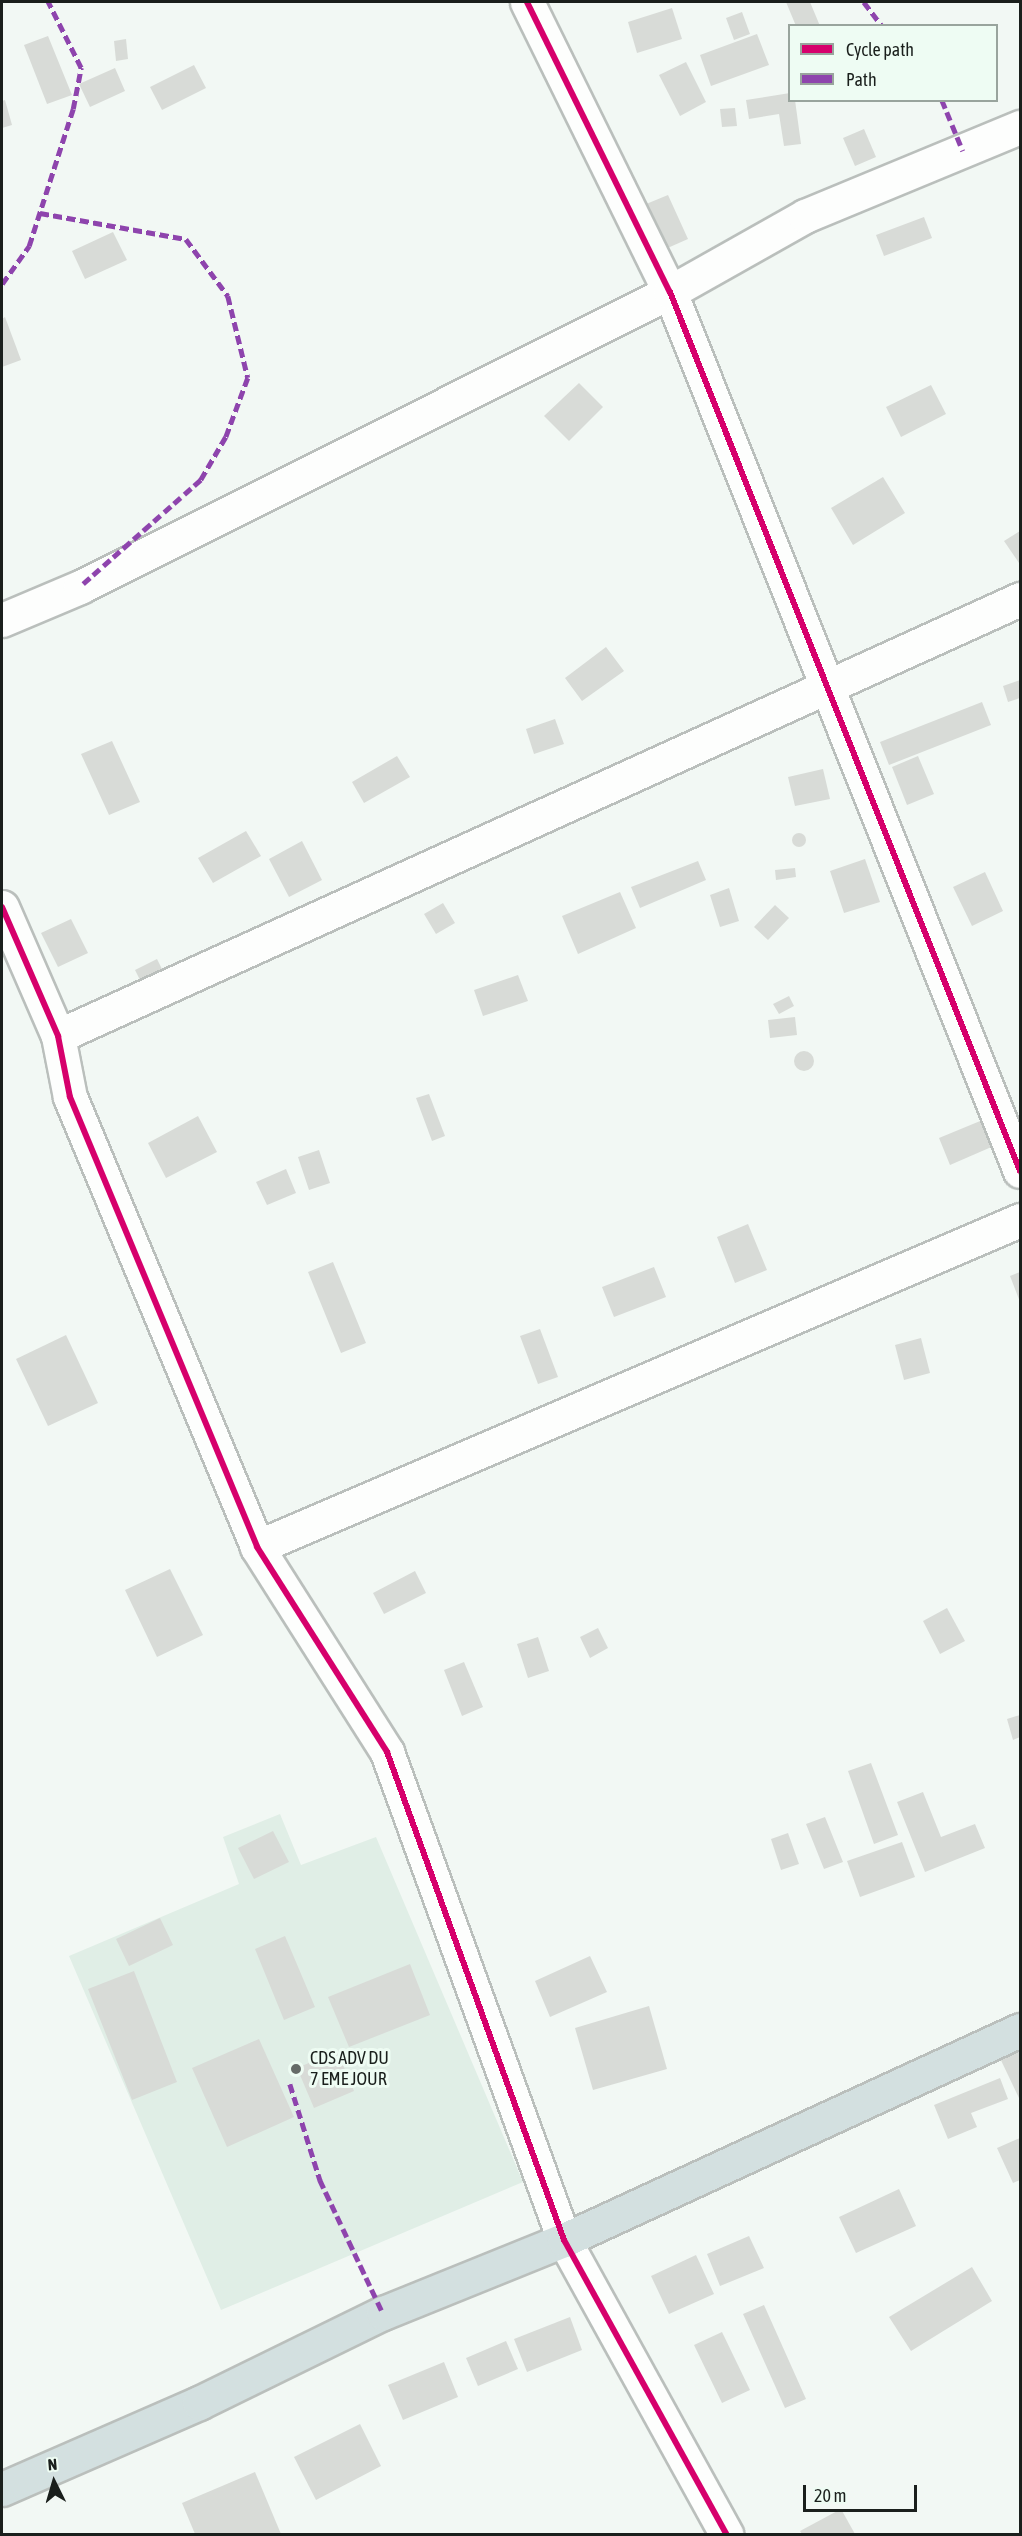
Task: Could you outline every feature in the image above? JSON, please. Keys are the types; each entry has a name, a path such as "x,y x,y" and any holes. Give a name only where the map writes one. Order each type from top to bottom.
{"highway":[{"path":"2,2489 199,2403 383,2313 564,2240 1020,2030"}],"street":[{"path":"527,2 670,292 825,688 1020,1171"},
{"path":"2,620 91,581 670,292 805,216 1020,127"},
{"path":"58,1036 1020,599"},
{"path":"2,907 58,1036 70,1097 257,1547 387,1752 564,2240 726,2535"},
{"path":"257,1547 1020,1220"}],"shaded area":[{"name":"CDS ADV DU 7 EME JOUR","path":"280,1814 301,1865 376,1837 523,2182 221,2310 69,1956 239,1884 223,1837"}],"building":[{"path":"786,2 810,2 819,24 795,24"},
{"path":"672,8 682,39 637,53 628,22"},
{"path":"742,12 750,34 734,40 726,18"},
{"path":"757,34 769,65 711,86 700,55"},
{"path":"48,36 72,95 47,104 24,45"},
{"path":"126,39 128,59 116,61 114,41"},
{"path":"686,62 706,102 680,116 659,75"},
{"path":"194,65 206,88 162,110 150,87"},
{"path":"115,68 125,91 90,107 79,84"},
{"path":"788,93 788,102 795,102 801,144 784,146 779,114 749,119 746,100"},
{"path":"5,100 12,125 2,128 2,101"},
{"path":"735,108 737,126 722,127 720,109"},
{"path":"864,129 876,157 855,166 843,138"},
{"path":"668,195 688,239 654,254 634,209"},
{"path":"924,217 932,238 884,256 876,235"},
{"path":"113,232 127,260 85,279 72,251"},
{"path":"5,317 21,360 2,367 2,319"},
{"path":"579,383 603,407 569,441 544,416"},
{"path":"931,385 946,414 901,437 886,407"},
{"path":"883,477 905,513 853,545 831,508"},
{"path":"1020,531 1020,562 1019,563 1004,541"},
{"path":"606,647 624,671 582,701 565,678"},
{"path":"1020,680 1020,698 1008,702 1003,686"},
{"path":"982,702 991,725 889,765 880,742"},
{"path":"555,719 564,744 534,754 526,729"},
{"path":"112,741 140,802 109,815 81,754"},
{"path":"397,756 410,777 364,803 352,782"},
{"path":"918,756 934,794 907,805 892,767"},
{"path":"823,769 830,799 795,806 788,777"},
{"path":"246,831 261,856 213,883 198,858"},
{"path":"796,833 802,833 806,840 802,847 796,847 792,843 792,837"},
{"path":"302,841 322,880 289,897 269,859"},
{"path":"865,859 880,902 844,913 830,871"},
{"path":"698,861 706,880 640,908 631,887"},
{"path":"795,868 796,877 776,880 775,870"},
{"path":"985,872 1003,911 972,926 953,887"},
{"path":"729,888 739,921 720,927 710,895"},
{"path":"620,892 636,928 578,954 562,916"},
{"path":"443,903 455,923 436,934 424,914"},
{"path":"775,905 789,918 768,940 754,927"},
{"path":"71,919 88,953 58,967 41,933"},
{"path":"157,959 165,975 143,986 135,970"},
{"path":"518,975 528,1001 483,1016 474,990"},
{"path":"789,996 794,1006 779,1014 773,1004"},
{"path":"795,1017 797,1035 770,1038 768,1020"},
{"path":"804,1051 811,1054 814,1061 811,1068 804,1071 797,1068 794,1061 797,1054"},
{"path":"429,1094 445,1136 432,1141 416,1098"},
{"path":"198,1116 217,1152 166,1178 148,1143"},
{"path":"985,1119 996,1145 950,1165 939,1138"},
{"path":"319,1150 330,1183 309,1190 298,1157"},
{"path":"286,1169 296,1193 267,1205 256,1182"},
{"path":"748,1224 767,1270 735,1283 717,1237"},
{"path":"333,1262 366,1343 341,1353 308,1272"},
{"path":"654,1267 666,1297 614,1317 602,1287"},
{"path":"1020,1272 1020,1302 1010,1276"},
{"path":"540,1329 558,1377 538,1384 520,1336"},
{"path":"66,1335 98,1403 48,1426 16,1359"},
{"path":"921,1338 930,1373 904,1380 895,1345"},
{"path":"170,1569 203,1635 157,1657 125,1590"},
{"path":"415,1571 426,1593 384,1614 373,1593"},
{"path":"947,1608 965,1641 940,1654 923,1621"},
{"path":"598,1628 608,1648 590,1658 580,1637"},
{"path":"538,1637 549,1671 528,1678 517,1644"},
{"path":"464,1662 483,1707 462,1716 444,1670"},
{"path":"1020,1715 1020,1737 1013,1740 1007,1719"},
{"path":"871,1763 898,1835 874,1844 848,1771"},
{"path":"923,1792 941,1837 975,1824 985,1848 925,1872 897,1802"},
{"path":"825,1817 843,1862 824,1869 806,1824"},
{"path":"273,1831 289,1862 254,1879 238,1848"},
{"path":"788,1833 799,1864 781,1870 771,1839"},
{"path":"902,1842 915,1877 860,1897 847,1861"},
{"path":"160,1918 173,1945 129,1966 116,1939"},
{"path":"285,1936 315,2007 284,2020 255,1949"},
{"path":"590,1956 607,1992 550,2017 535,1981"},
{"path":"410,1964 430,2015 349,2047 328,1997"},
{"path":"134,1971 177,2082 132,2100 88,1989"},
{"path":"649,2006 667,2069 593,2090 575,2028"},
{"path":"259,2039 294,2117 227,2147 192,2068"},
{"path":"1020,2047 1020,2097 1019,2098 998,2054"},
{"path":"337,2051 354,2091 314,2108 297,2068"},
{"path":"1000,2078 1008,2099 971,2113 977,2127 948,2139 934,2105"},
{"path":"1020,2138 1020,2180 1013,2183 997,2148"},
{"path":"899,2189 916,2226 856,2253 839,2217"},
{"path":"749,2236 764,2268 720,2286 707,2254"},
{"path":"696,2255 714,2294 669,2314 651,2276"},
{"path":"972,2267 992,2301 911,2351 889,2317"},
{"path":"764,2305 806,2399 785,2408 743,2314"},
{"path":"570,2317 582,2350 527,2372 514,2339"},
{"path":"722,2332 750,2390 722,2403 694,2345"},
{"path":"506,2341 518,2369 478,2386 466,2358"},
{"path":"444,2362 458,2397 403,2420 388,2385"},
{"path":"360,2424 381,2466 316,2500 294,2457"},
{"path":"255,2472 281,2534 195,2534 182,2503"},
{"path":"841,2509 855,2534 802,2534 800,2531"}],"marked path":[{"path":"2,284 29,246 73,109 81,68 48,2"},
{"path":"864,2 880,24"},
{"path":"943,102 963,151"},
{"path":"40,213 186,239 228,296 248,378 226,437 201,480 80,587"},
{"path":"290,2084 320,2180 383,2313"}],"cycle path":[{"path":"527,2 670,292 1020,1171"},
{"path":"2,907 58,1036 70,1097 257,1547 387,1752 564,2240 726,2534"}],"place":[{"name":"CDS ADV DU 7 EME JOUR","path":"296,2069"}]}
